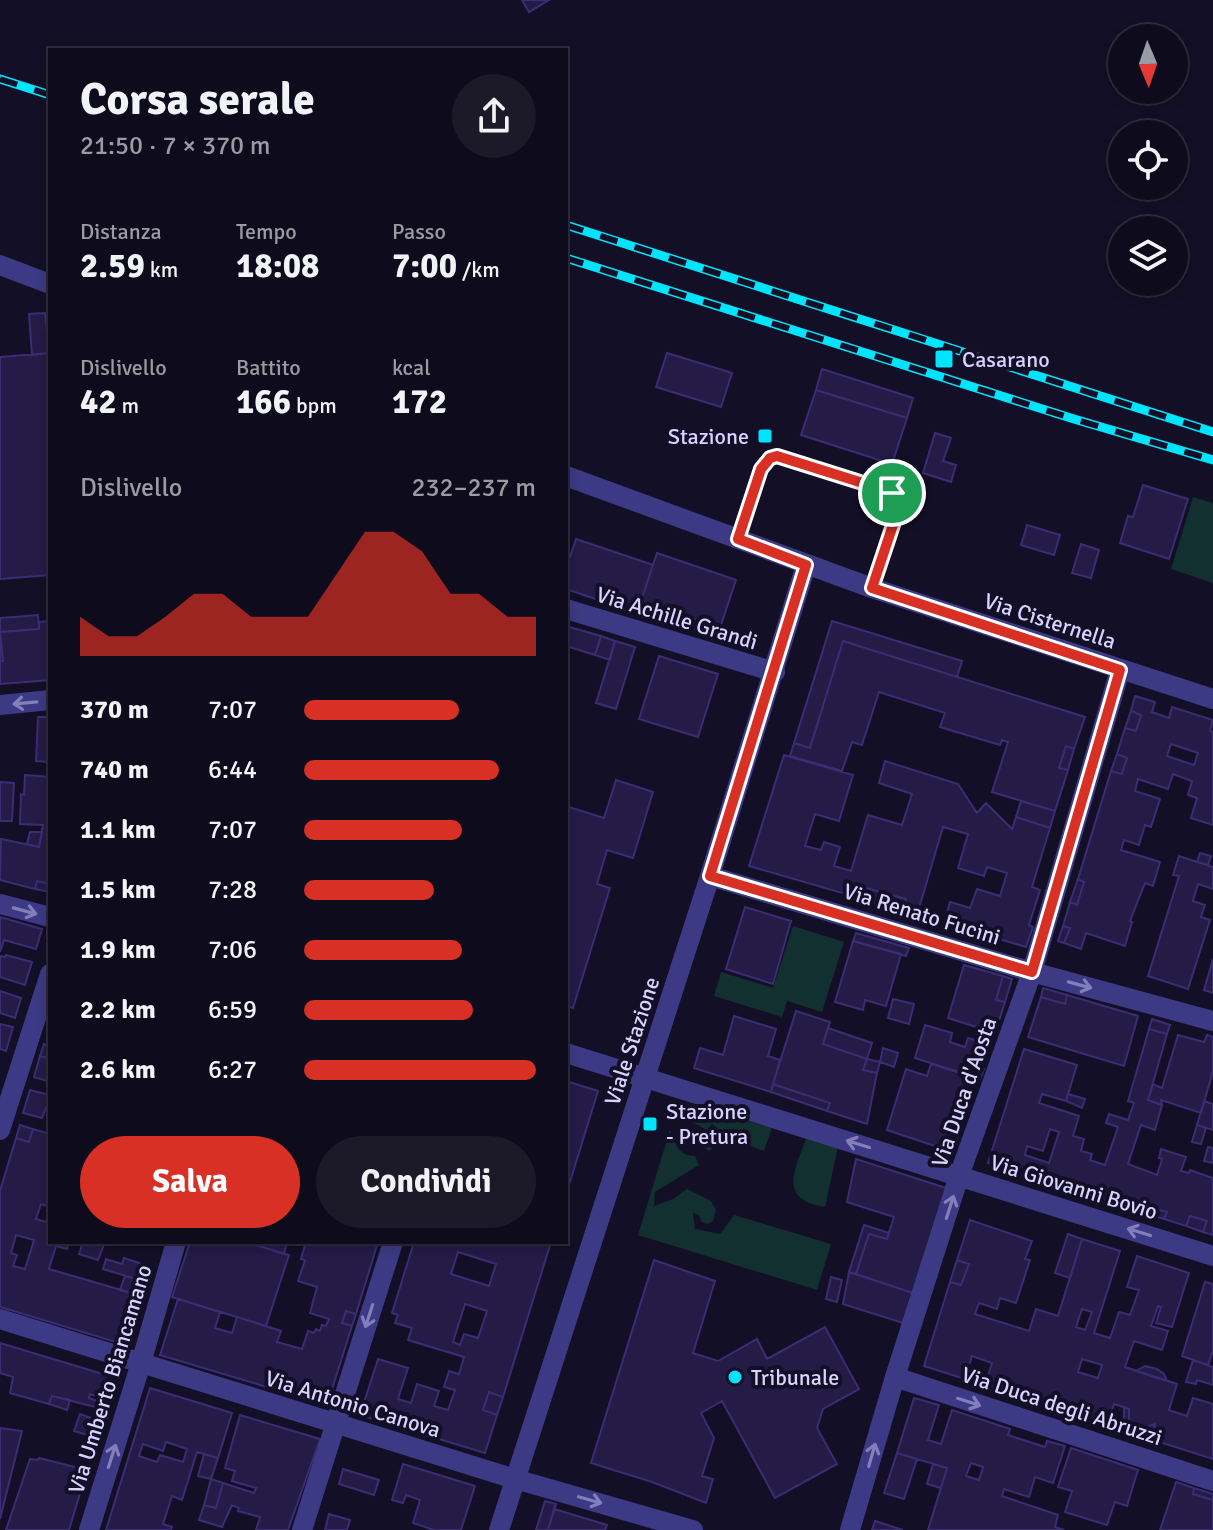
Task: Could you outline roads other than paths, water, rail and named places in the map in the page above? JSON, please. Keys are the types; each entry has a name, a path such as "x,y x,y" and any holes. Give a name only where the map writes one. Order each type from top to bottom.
{"street":[{"path":"0,265 48,283"},
{"name":"Via Cisternella","path":"568,477 872,588 1213,699"},
{"name":"Viale Stazione","path":"499,1530 775,672 806,565"},
{"name":"Via Achille Grandi","path":"568,610 775,672"},
{"name":"Via Duca d'Aosta","path":"850,1530 959,1176 1032,972 1120,670"},
{"path":"0,705 48,700"},
{"name":"Via Renato Fucini","path":"710,876 1032,972 1213,1021"},
{"path":"0,904 48,916"},
{"path":"0,1130 48,980"},
{"name":"Via Giovanni Bovio","path":"568,1054 1213,1256"},
{"name":"Via Umberto Biancamano","path":"89,1530 175,1244"},
{"path":"302,1530 392,1244"},
{"name":"Via Antonio Canova","path":"0,1319 515,1479 693,1530"},
{"name":"Via Duca degli Abruzzi","path":"895,1377 1213,1481"}],"lane":[{"path":"738,539 761,469 770,458 785,458 885,490 896,498 897,513 872,588"}],"railway":[{"path":"0,79 48,94"},
{"path":"568,226 1213,432"},
{"path":"568,259 1213,460"}],"place":[{"name":"Casarano","path":"944,359"},
{"name":"Stazione","path":"765,436"},
{"name":"Stazione - Pretura","path":"650,1124"},
{"name":"Tribunale","path":"735,1377"}]}
